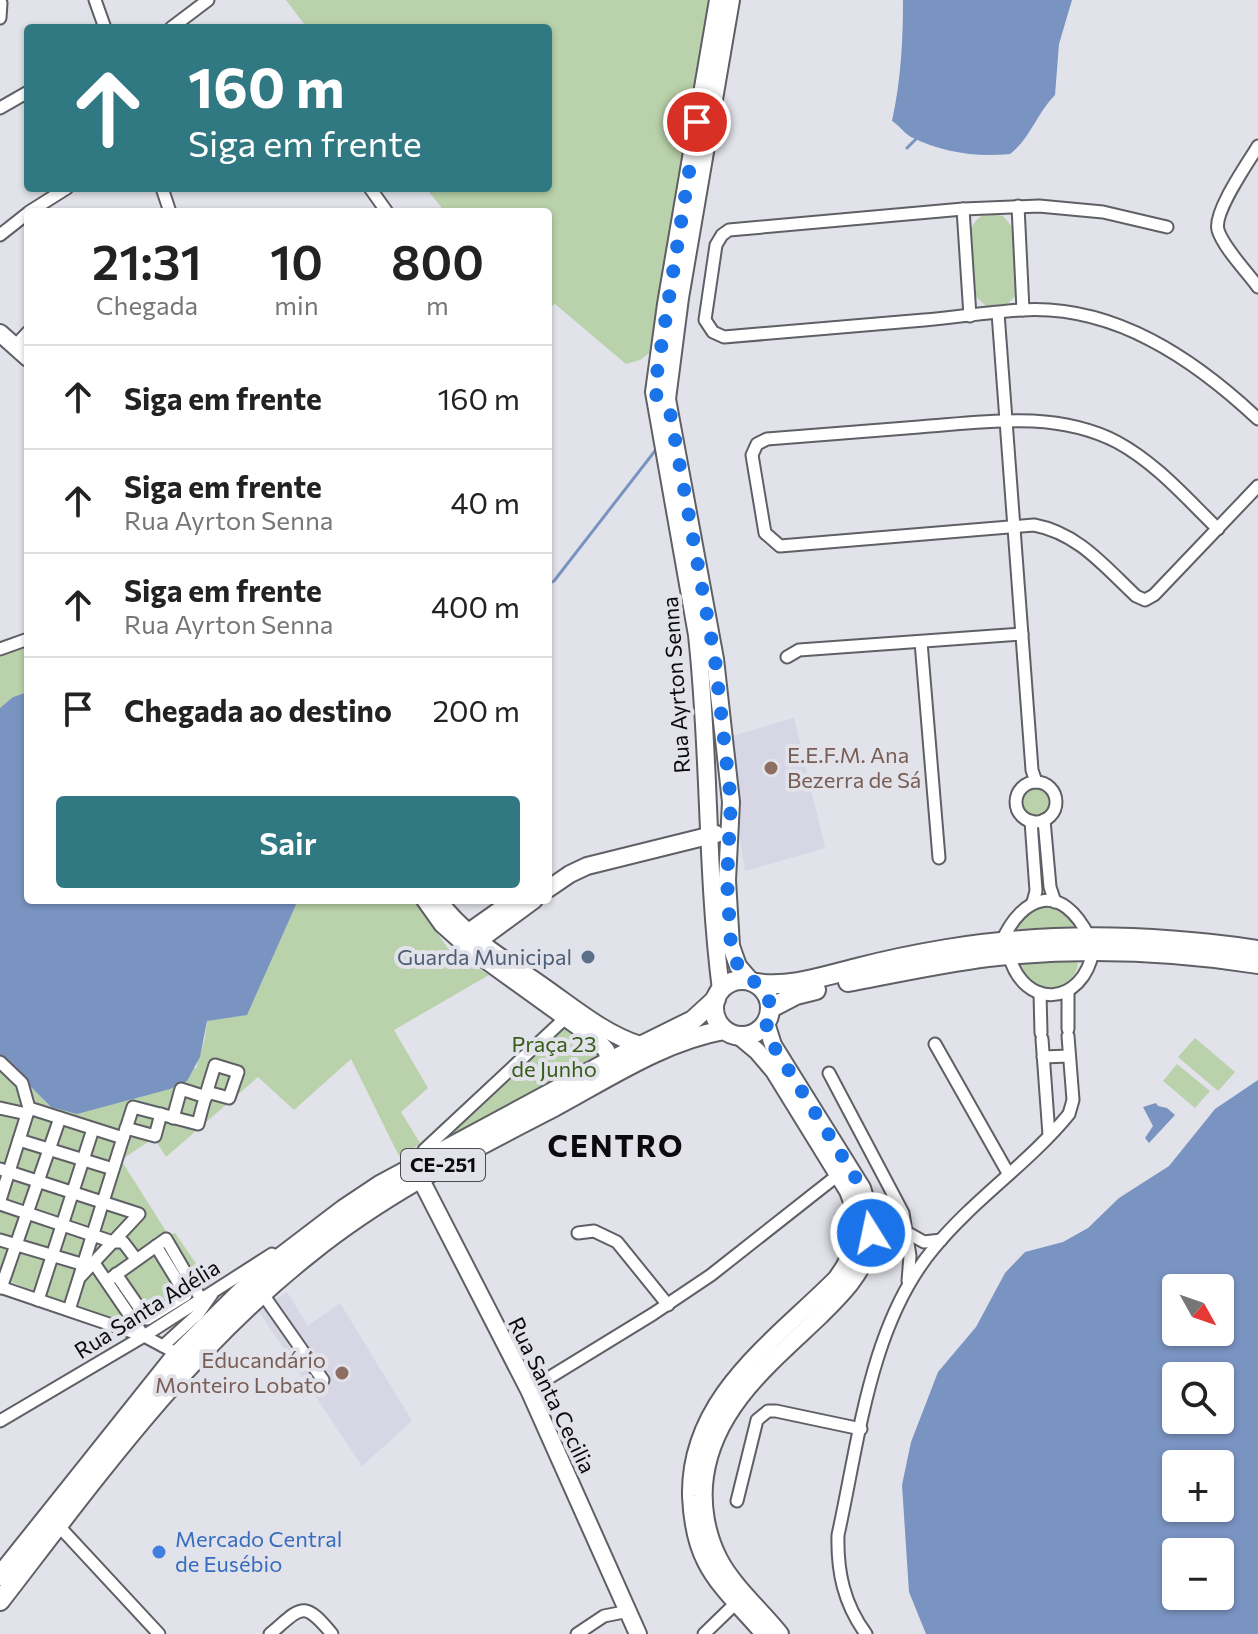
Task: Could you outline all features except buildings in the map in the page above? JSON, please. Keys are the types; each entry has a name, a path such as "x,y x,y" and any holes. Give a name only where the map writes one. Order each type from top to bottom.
{"main road":[{"path":"753,982 786,985 951,948 1005,949 1174,941 1258,950"},
{"path":"1091,944 1258,964"},
{"path":"768,1016 796,995 1005,949"},
{"name":"CE-251","path":"0,1576 53,1519 179,1358 206,1336 418,1171 610,1061 693,1020 734,981 753,982"},
{"path":"753,982 767,994 768,1016"},
{"path":"718,994 715,1016 732,1033"},
{"name":"CE-251","path":"206,1336 260,1273 344,1209 671,1046 699,1035 754,1034 768,1016"},
{"name":"CE-251","path":"0,1601 53,1519"}],"street":[{"path":"95,0 104,24"},
{"path":"176,24 208,0"},
{"name":"Rua Ayrton Senna","path":"718,0 669,289 661,389 701,671 718,994"},
{"name":"Rua Ayrton Senna","path":"731,0 661,389 670,412 715,659 732,826 727,880 731,946 738,966 753,982"},
{"path":"0,18 3,1"},
{"path":"0,108 24,94"},
{"path":"1258,146 1222,208 1217,224 1221,237 1258,287"},
{"path":"34,208 60,192"},
{"path":"1018,206 1023,310"},
{"path":"1167,227 1082,209 1018,206 729,230 716,245 705,320 713,332 724,337 1023,310 1085,317 1142,335 1194,364 1258,419"},
{"path":"963,209 970,316"},
{"path":"0,235 24,215"},
{"path":"998,313 1032,770 1036,782"},
{"path":"0,333 7,347 24,366"},
{"path":"7,347 24,335"},
{"path":"1218,529 1157,469 1114,440 1068,424 1006,420 767,439 757,444 752,459 765,533 780,546 1034,525 1066,535 1084,547 1136,596 1145,600 1154,595 1218,529 1258,486"},
{"path":"787,657 799,650 1022,634"},
{"path":"0,649 24,640"},
{"path":"921,642 939,858"},
{"path":"1036,782 1048,786 1056,797 1054,811 1044,820 1031,821 1020,814 1017,796 1024,786 1036,782"},
{"path":"1044,820 1048,871 1055,902"},
{"path":"1031,821 1036,891 1033,902"},
{"path":"552,874 592,853 732,826"},
{"path":"552,886 587,866 707,830"},
{"path":"1035,872 1048,871"},
{"path":"1041,900 1055,902 1078,919 1091,944 1090,967 1081,981 1068,991 1040,993 1019,979 1005,949 1013,921 1022,909 1041,900"},
{"path":"428,904 442,924 603,1027 640,1045"},
{"path":"441,904 469,940 561,1017 598,1041 610,1061"},
{"path":"469,940 510,904"},
{"path":"469,940 528,904"},
{"path":"866,1634 849,1607 841,1583 837,1559 838,1535 884,1335 907,1285 941,1240 1064,1121 1072,1108 1068,991"},
{"path":"1040,993 1049,1135"},
{"path":"768,1016 773,1045 855,1208 858,1226 850,1261 725,1418 712,1445 704,1482 705,1513 718,1557 780,1634"},
{"path":"418,1171 424,1150 560,1023 561,1017"},
{"path":"732,1033 767,1061 862,1188 871,1233 869,1248 854,1278 835,1302 732,1381 714,1407 695,1453 691,1484 692,1512 706,1562 764,1634"},
{"path":"935,1044 1008,1173"},
{"path":"1043,1057 1069,1056"},
{"path":"0,1062 22,1083 28,1111 19,1140 4,1171 0,1202 113,1242 123,1242 136,1259"},
{"path":"829,1073 893,1190 908,1233 910,1256 907,1285"},
{"path":"0,1108 60,1118 93,1129 125,1133 155,1136 167,1116 181,1089 206,1094 198,1124 167,1116 133,1107 125,1133 113,1169 93,1233 89,1265"},
{"path":"1047,1114 1054,1120 1064,1121"},
{"path":"60,1118 1,1287 69,1310 148,1328"},
{"path":"38,1300 93,1129"},
{"path":"19,1140 113,1169"},
{"path":"4,1171 139,1214 78,1279 69,1310"},
{"name":"Rua Santa Cecilia","path":"418,1171 529,1390 638,1634"},
{"path":"529,1390 668,1305 764,1236 838,1175"},
{"name":"Rua Santa Adélia","path":"0,1421 193,1299 214,1292 276,1251 315,1231"},
{"path":"578,1233 594,1231 617,1242 668,1305"},
{"path":"908,1233 924,1242 941,1240"},
{"path":"112,1277 166,1239 193,1299"},
{"path":"0,1240 89,1265 112,1277 148,1328 179,1358 198,1314 214,1292"},
{"path":"262,1293 323,1380"},
{"path":"737,1501 757,1420 762,1414 776,1411 861,1429"},
{"path":"53,1519 159,1634"},
{"path":"704,1634 737,1602"},
{"path":"270,1634 296,1612 304,1610 315,1614 332,1634"},
{"path":"580,1633 604,1616 629,1611"}],"shaded area":[{"name":"E.E.F.M. Ana Bezerra de Sá","path":"794,718 825,848 745,871 738,827 741,802 732,736"},
{"name":"Educandário Monteiro Lobato","path":"287,1292 308,1326 340,1303 412,1421 362,1466 258,1310"}],"green space":[{"path":"286,0 711,0 653,350 640,360 626,364 555,304 552,306 552,208 442,208 429,192 552,192 552,24 304,24"},
{"path":"988,213 1003,216 1013,228 1018,290 1013,299 996,307 986,306 974,295 969,261 972,227 978,218"},
{"path":"24,646 24,693 13,697 0,708 0,655"},
{"path":"1035,788 1046,792 1050,803 1046,814 1035,818 1024,814 1020,803 1024,792"},
{"name":"Praça 23 de Junho","path":"296,904 417,904 449,950 489,975 394,1030 428,1088 401,1112 420,1143 555,1019 601,1051 601,1061 427,1153 420,1144 399,1156 351,1059 294,1110 258,1077 166,1157 154,1138 121,1160 169,1236 175,1233 210,1284 139,1328 41,1295 0,1277 0,1056 51,1107 196,1068 207,1021"},
{"path":"1039,904 1066,913 1076,928 1074,931 1016,934 1014,930 1019,918"},
{"path":"1077,958 1074,975 1069,981 1053,988 1035,986 1017,965 1019,962"},
{"path":"1195,1038 1235,1072 1218,1091 1178,1057"},
{"path":"1177,1064 1210,1091 1195,1108 1163,1081"}],"water":[{"path":"903,0 1072,0 1059,44 1055,95 1023,141 1010,154 972,154 935,147 911,137 892,121 901,60"},
{"path":"24,693 24,904 296,904 247,1015 207,1021 200,1057 187,1081 170,1089 77,1114 51,1107 0,1056 0,708 13,697"},
{"path":"1258,1080 1258,1634 926,1634 909,1592 902,1485 911,1442 938,1372 976,1327 1005,1273 1025,1252 1063,1242 1088,1228 1119,1198 1169,1166 1215,1109"},
{"path":"1156,1103 1175,1115 1149,1143 1145,1138 1153,1126 1143,1107"}],"waterway":[{"path":"907,148 918,137"},
{"path":"552,582 658,447"}],"place":[{"name":"E.E.F.M. Ana Bezerra de Sá","path":"771,768"},
{"name":"Guarda Municipal","path":"588,957"},
{"name":"Educandário Monteiro Lobato","path":"342,1373"},
{"name":"Mercado Central de Eusébio","path":"159,1552"}],"district":[{"name":"CENTRO","path":"616,1147"}],"route":[{"path":"697,122 654,392 670,412 715,659 731,802 727,880 731,946 738,966 751,981 762,987 770,1001 770,1016 766,1023 773,1045 862,1188 871,1233"}]}
